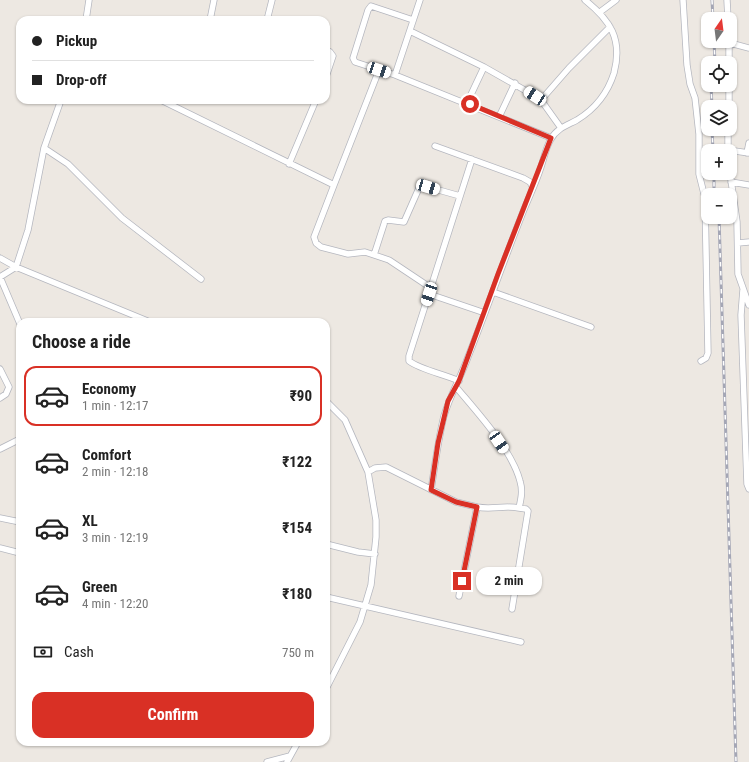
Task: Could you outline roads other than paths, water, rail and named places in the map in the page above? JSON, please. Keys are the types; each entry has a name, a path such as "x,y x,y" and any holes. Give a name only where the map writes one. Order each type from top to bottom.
{"street":[{"path":"87,16 89,0"},
{"path":"211,16 214,0"},
{"path":"268,16 272,0"},
{"path":"395,76 420,0"},
{"path":"431,490 448,401 458,384 493,292 498,274 533,188 551,138 561,128 583,116 601,99 609,87 614,72 616,44 610,27 600,12 585,0"},
{"path":"600,12 616,0"},
{"path":"683,0 687,65 690,84 695,98 699,134 699,174 705,198 708,353 706,358 701,361"},
{"path":"727,0 728,12"},
{"path":"413,20 375,6 369,8 353,58 357,64 379,70 467,103 551,138"},
{"path":"541,100 569,68 610,27"},
{"path":"410,31 515,83 541,100 561,128"},
{"path":"737,44 749,47"},
{"path":"330,52 333,56 330,65"},
{"path":"467,103 484,67"},
{"path":"379,70 314,237 316,243 321,247 348,254 365,252 374,255 403,268 431,288"},
{"path":"499,117 515,83"},
{"path":"17,318 0,277 16,267 28,230 44,148 60,104"},
{"path":"169,104 334,185"},
{"path":"290,164 314,104"},
{"path":"737,151 748,153 749,143"},
{"path":"435,146 528,180 533,188"},
{"path":"44,148 68,164 128,222 201,279"},
{"path":"472,159 409,356 409,361 414,365 439,372 458,384 516,468 522,493 519,508"},
{"path":"749,185 731,182 737,222 738,274 749,305"},
{"path":"374,255 385,221 404,222 419,188 428,187 460,196"},
{"path":"738,243 749,242"},
{"path":"0,258 16,267 140,318"},
{"path":"743,290 741,315 747,412 747,484 749,489"},
{"path":"493,292 591,327"},
{"path":"429,294 485,313"},
{"path":"743,364 749,368"},
{"path":"0,369 9,387 6,394 0,398"},
{"path":"330,405 345,420 368,472 376,520 375,554 371,586 360,622 330,680"},
{"path":"0,449 16,441"},
{"path":"368,472 375,468 386,467 456,502 477,507 488,509 509,506 526,508 528,514 512,609"},
{"path":"459,596 477,507"},
{"path":"0,518 16,521"},
{"path":"330,545 358,552 375,554"},
{"path":"0,548 16,552"},
{"path":"330,598 521,642"},
{"path":"287,762 296,746"},
{"path":"267,762 290,756"}],"railway":[{"path":"712,0 713,12"},
{"path":"714,48 715,56"},
{"path":"711,92 712,100"},
{"path":"712,136 713,144"},
{"path":"714,180 714,188"},
{"path":"719,224 736,762"}]}
